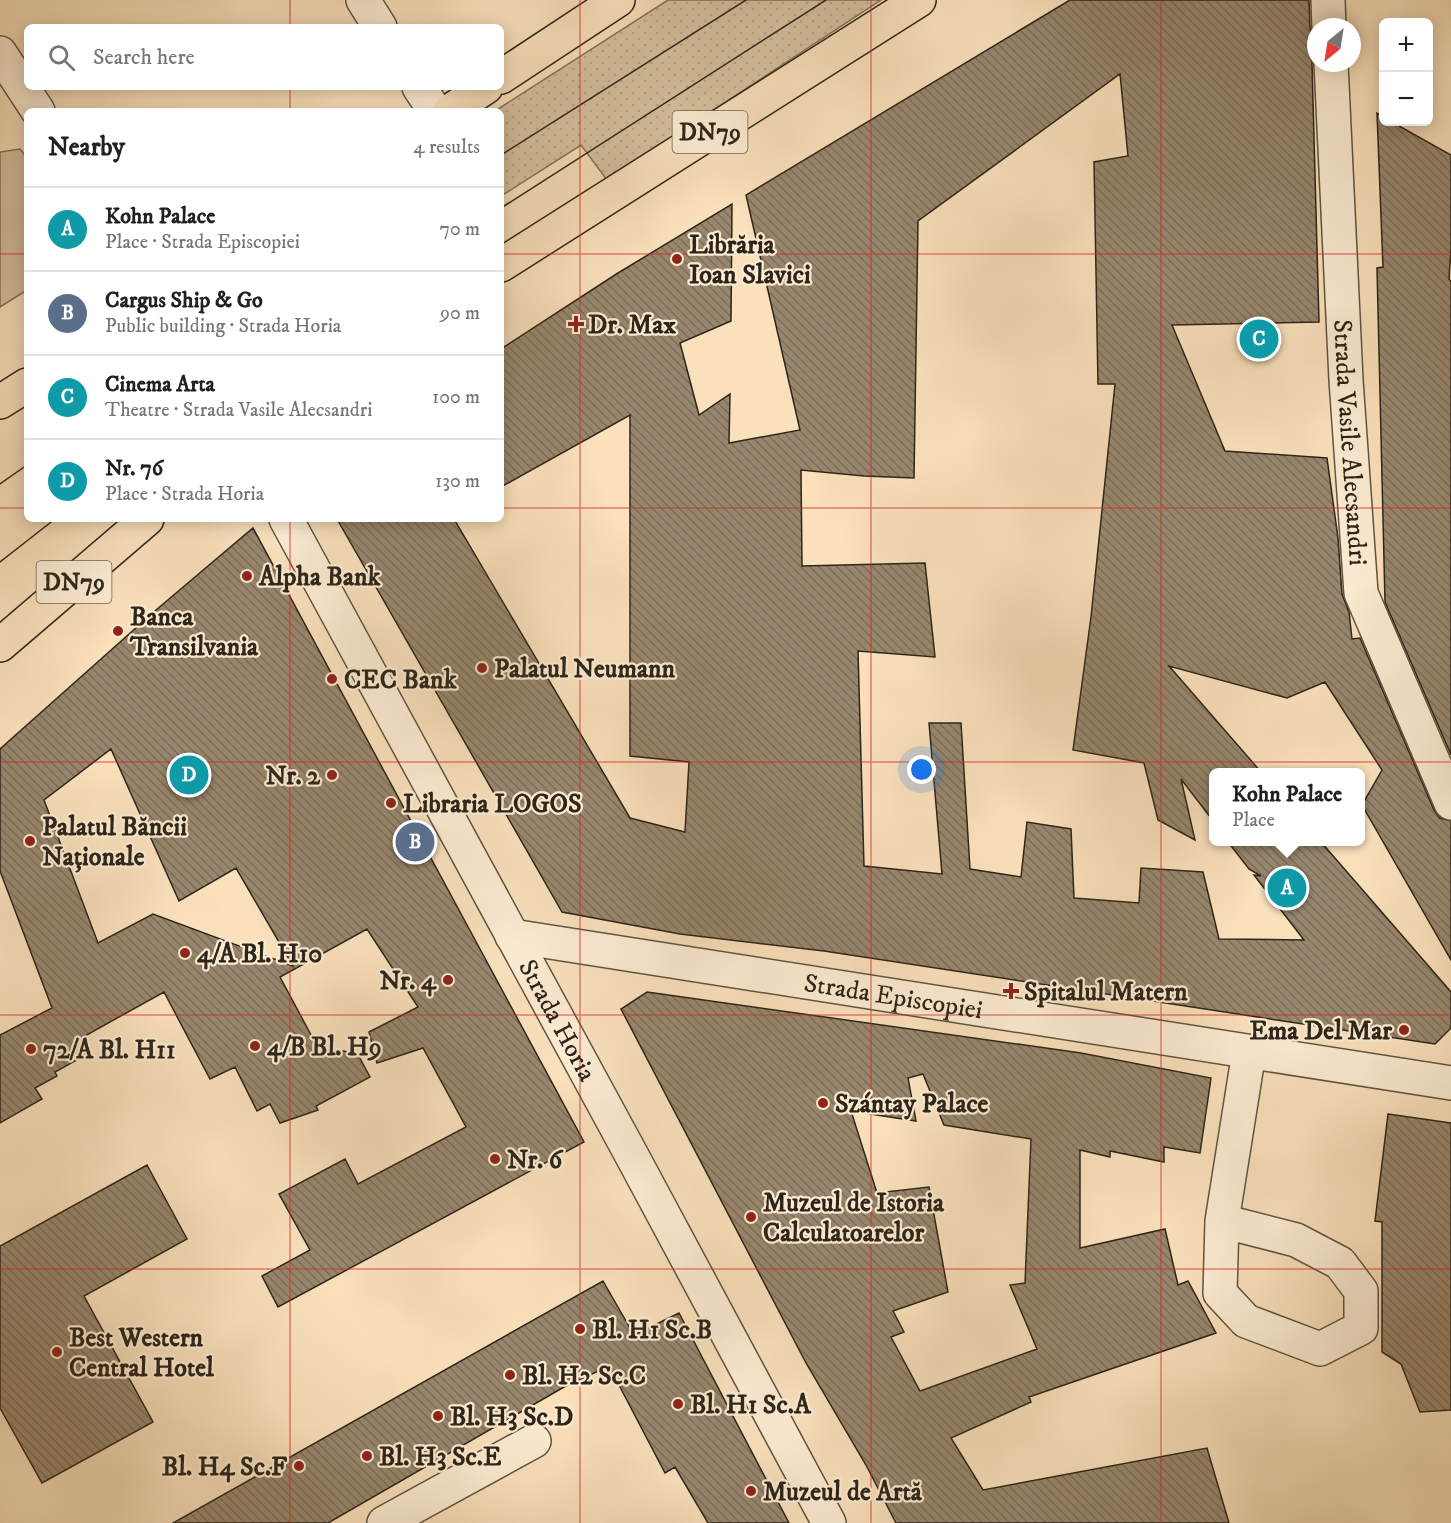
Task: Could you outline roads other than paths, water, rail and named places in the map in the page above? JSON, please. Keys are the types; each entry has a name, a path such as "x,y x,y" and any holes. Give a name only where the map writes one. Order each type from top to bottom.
{"main road":[{"path":"504,75 618,0"},
{"name":"DN79","path":"504,262 919,0"},
{"path":"454,108 482,90"},
{"path":"0,402 24,387"},
{"name":"DN79","path":"0,645 144,522"}],"street":[{"path":"363,0 378,24"},
{"path":"1328,0 1329,18"},
{"path":"0,53 24,90"},
{"name":"Strada Vasile Alecsandri","path":"1331,72 1346,380 1361,593 1451,802"},
{"path":"24,90 36,108"},
{"path":"421,90 433,108"},
{"name":"Strada Horia","path":"288,522 829,1523"},
{"name":"Strada Episcopiei","path":"512,936 1451,1083"},
{"path":"1222,1221 1296,1240 1340,1263 1361,1291 1361,1328 1320,1349 1246,1321 1220,1293 1222,1221 1249,1052"},
{"path":"384,1523 534,1441"}],"tram line":[{"path":"504,153 746,0"},
{"path":"504,206 826,0"},
{"path":"0,484 24,467"},
{"path":"0,562 51,522"}],"place":[{"name":"Librăria Ioan Slavici","path":"677,259"},
{"name":"Dr. Max","path":"576,324"},
{"name":"Cinema Arta","path":"1259,339"},
{"name":"Alpha Bank","path":"247,576"},
{"name":"Banca Transilvania","path":"118,631"},
{"name":"Palatul Neumann","path":"482,668"},
{"name":"CEC Bank","path":"332,679"},
{"name":"Nr. 76","path":"189,775"},
{"name":"Nr. 2","path":"332,775"},
{"name":"Libraria LOGOS","path":"391,803"},
{"name":"Palatul Băncii Naționale","path":"30,841"},
{"name":"Cargus Ship & Go","path":"415,842"},
{"name":"Kohn Palace","path":"1287,888"},
{"name":"4/A Bl. H10","path":"185,953"},
{"name":"Nr. 4","path":"448,980"},
{"name":"Spitalul Matern","path":"1011,991"},
{"name":"Ema Del Mar","path":"1404,1030"},
{"name":"4/B Bl. H9","path":"255,1046"},
{"name":"72/A Bl. H11","path":"31,1049"},
{"name":"Szántay Palace","path":"823,1103"},
{"name":"Nr. 6","path":"495,1159"},
{"name":"Muzeul de Istoria Calculatoarelor","path":"751,1217"},
{"name":"Bl. H1 Sc.B","path":"580,1329"},
{"name":"Best Western Central Hotel","path":"57,1352"},
{"name":"Bl. H2 Sc.C","path":"510,1375"},
{"name":"Bl. H1 Sc.A","path":"678,1404"},
{"name":"Bl. H3 Sc.D","path":"438,1416"},
{"name":"Bl. H3 Sc.E","path":"367,1456"},
{"name":"Bl. H4 Sc.F","path":"299,1466"},
{"name":"Muzeul de Artă","path":"751,1491"}]}
